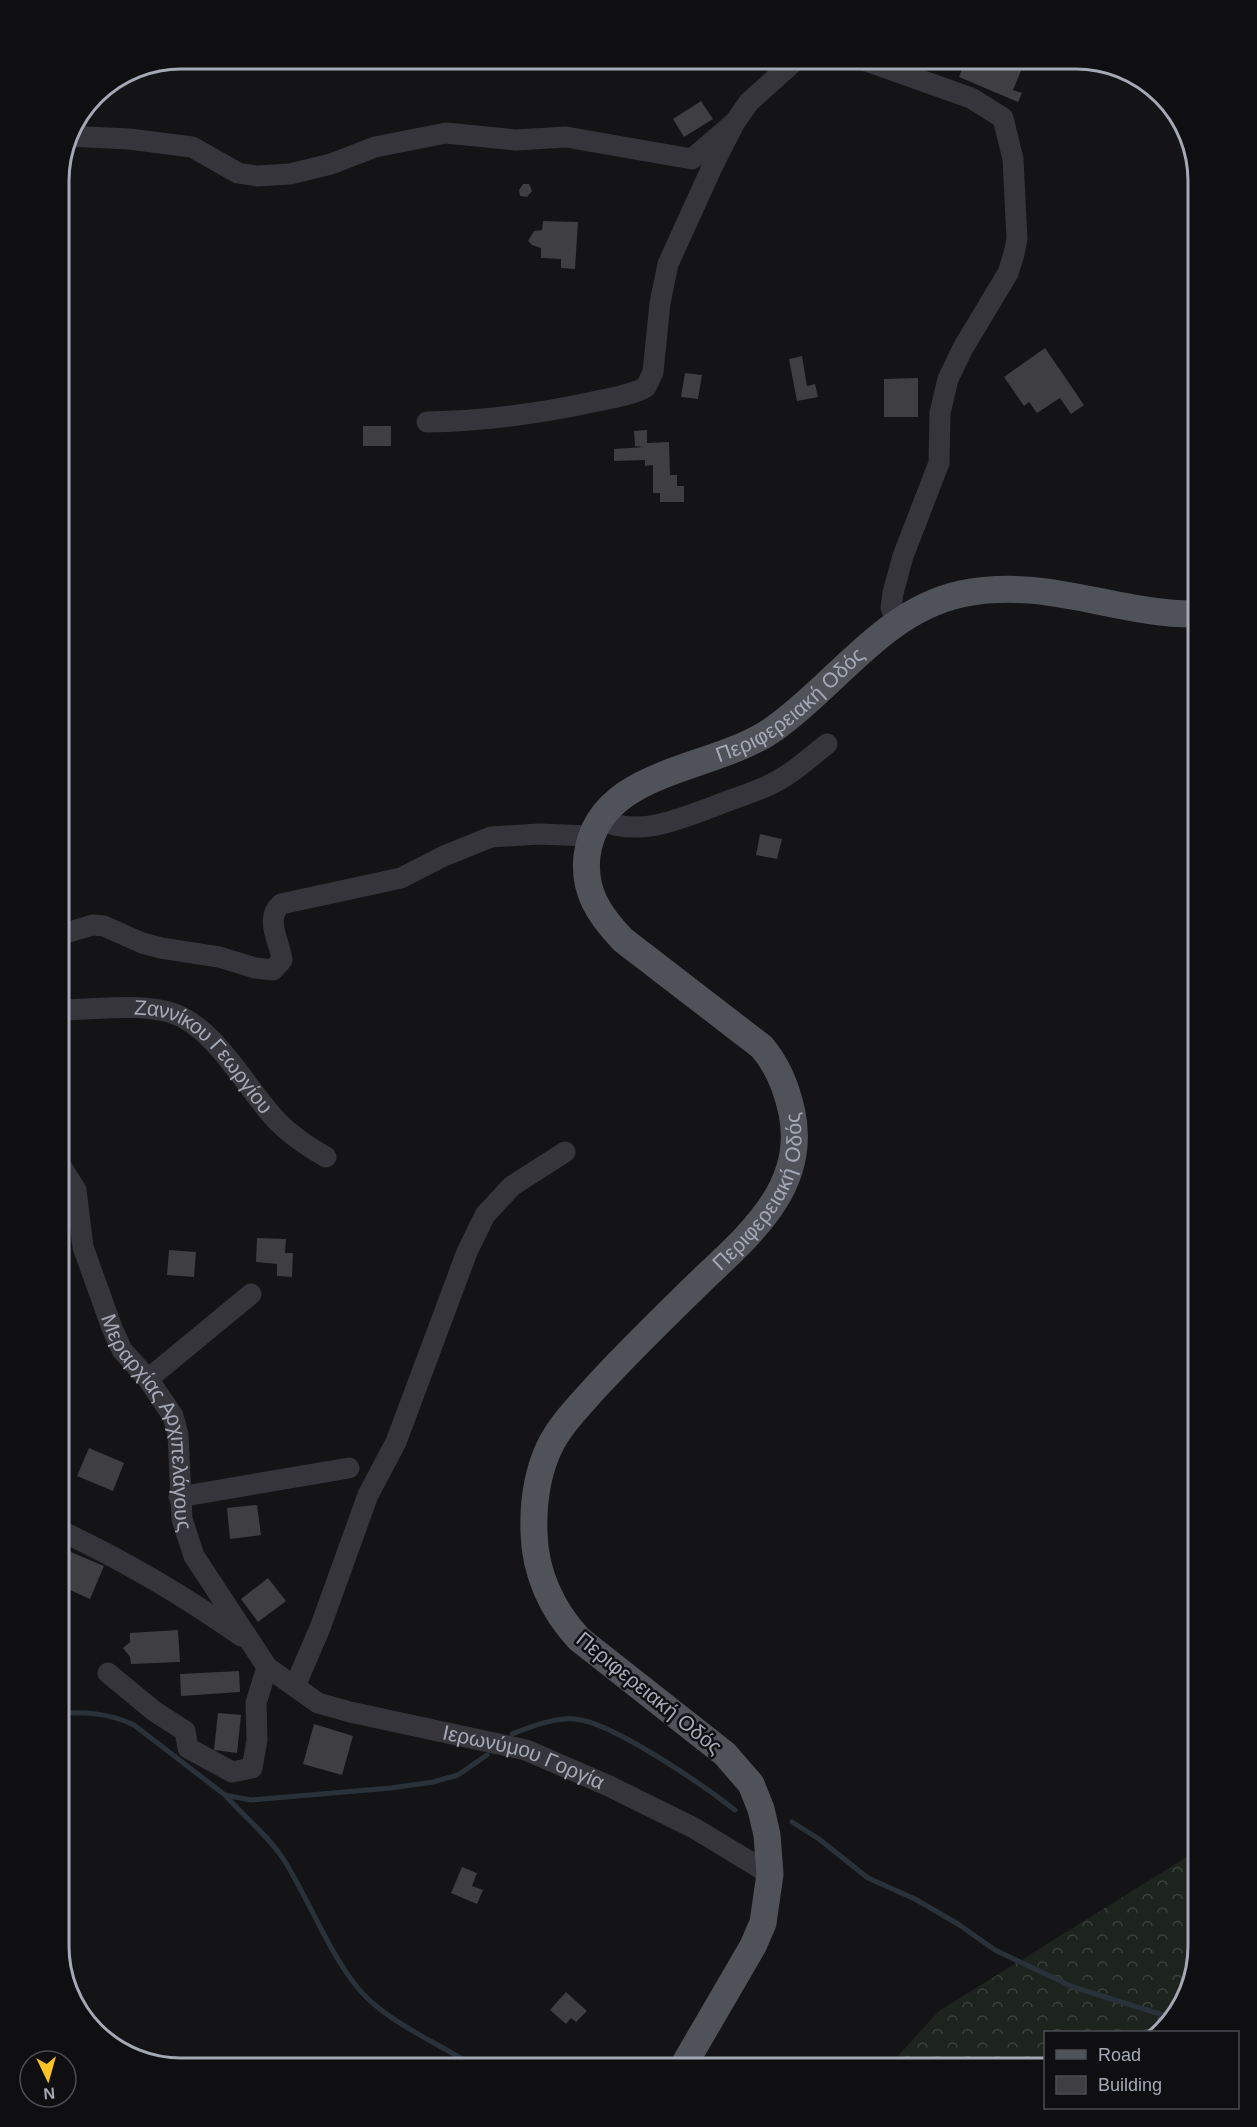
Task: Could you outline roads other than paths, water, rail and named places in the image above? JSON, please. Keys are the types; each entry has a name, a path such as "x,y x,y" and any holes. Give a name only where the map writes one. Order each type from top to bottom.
{"main road":[{"name":"Περιφερειακή Οδός","path":"688,2058 759,1936 766,1912 770,1874 767,1835 761,1809 751,1784 725,1754 579,1639 555,1606 537,1561 534,1538 535,1501 542,1468 555,1437 607,1375 760,1223 782,1191 790,1169 795,1143 794,1120 787,1092 776,1068 762,1047 623,939 596,908 586,876 595,828 618,798 650,780 730,753 770,732 805,705 857,655 898,622 928,604 960,594 1022,588 1056,592 1149,611 1188,613"}],"street":[{"path":"79,137 129,139 192,147 238,173 257,176 290,174 331,164 375,147 446,133 516,140 566,137 692,159 735,122 771,80 785,69"},
{"path":"889,69 971,98 1003,118 1013,159 1017,239 1008,273 963,348 945,387 940,413 939,462 903,556 893,592 891,608 898,622"},
{"path":"427,422 488,420 542,413 625,395 646,387 653,372 660,303 668,264 735,122"},
{"path":"69,932 83,927 104,926 161,948 219,957 255,968 273,970 282,960 273,921 276,909 281,904 401,878 444,855 491,837 613,825 629,828 648,827 679,820 764,788 787,776 827,744"},
{"name":"Ζαννίκου Γεωργίου","path":"69,1010 159,1010 184,1018 195,1025 214,1044 277,1121 302,1143 326,1157"},
{"path":"296,1686 320,1628 368,1495 396,1442 467,1252 485,1215 512,1186 565,1152"},
{"name":"Μεραρχίας Αρχιπελάγους","path":"69,1179 76,1191 83,1247 112,1328 122,1350 148,1379 173,1416 178,1434 179,1497 182,1519 194,1556 267,1667"},
{"path":"148,1379 251,1294"},
{"path":"179,1497 348,1468"},
{"path":"69,1535 121,1558 191,1601 249,1641"},
{"path":"108,1673 154,1712 185,1731 188,1748 232,1772 252,1768 257,1740 256,1702 267,1667"},
{"name":"Ιερωνύμου Γοργία","path":"267,1667 318,1703 526,1750 609,1786 673,1818 770,1874"}],"waterway":[{"path":"69,1713 97,1714 134,1725 225,1795 251,1800 391,1788 433,1782 458,1775 487,1755"},
{"path":"512,1734 559,1720 575,1719 591,1723 657,1756 735,1810"},
{"path":"226,1796 278,1851 337,1958 357,1987 382,2011 460,2058"},
{"path":"792,1822 819,1839 868,1878 915,1899 958,1924 995,1950 1073,1987 1164,2015"}]}
